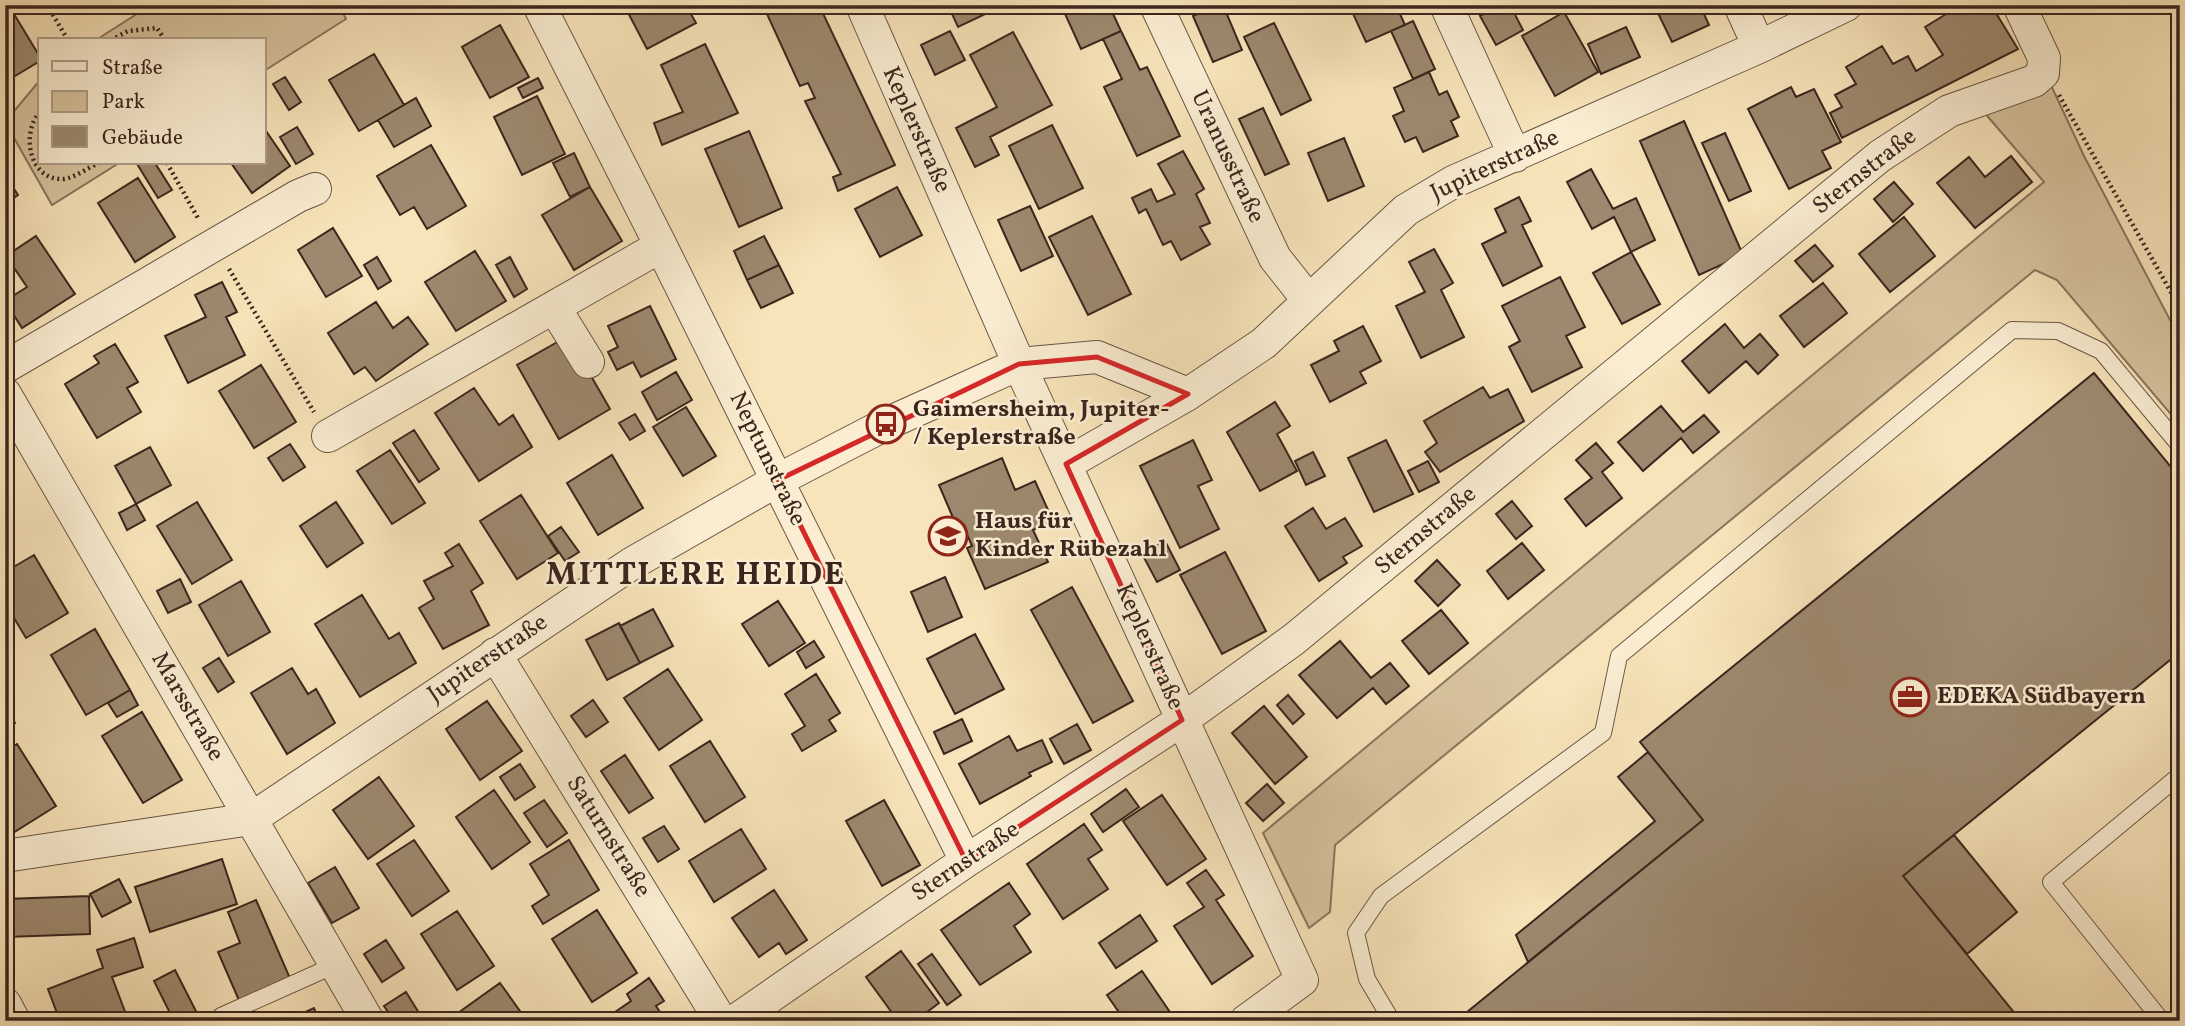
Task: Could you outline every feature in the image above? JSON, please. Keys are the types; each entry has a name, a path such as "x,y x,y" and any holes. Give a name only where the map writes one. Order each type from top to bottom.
{"street":[{"name":"Neptunstraße","path":"539,5 966,861"},
{"name":"Keplerstraße","path":"862,5 1019,364 1302,980 1245,1021"},
{"name":"Uranusstraße","path":"1156,5 1275,258 1309,301"},
{"path":"1446,5 1515,156"},
{"path":"1741,5 1759,47"},
{"name":"Jupiterstraße","path":"1066,464 1188,394 1265,343 1406,210 1452,182 1759,47 1846,5"},
{"path":"2019,5 2044,58 2043,73"},
{"name":"Sternstraße","path":"736,1021 966,861 1182,720 1293,640 1880,156 1949,111 2034,81 2043,73"},
{"path":"5,367 298,196 315,189"},
{"path":"328,436 661,246"},
{"path":"554,307 588,362"},
{"name":"Jupiterstraße","path":"5,856 251,819 631,565 778,480 886,424 1019,364 1097,357 1188,394"},
{"name":"Marsstraße","path":"5,394 368,1021"},
{"name":"Saturnstraße","path":"495,654 721,1021"},
{"path":"5,1004 13,1021"}],"lane":[{"path":"1392,1021 1367,979 1356,933 1381,896 1603,733 1619,656 2012,330 2058,331 2101,351 2180,446"},
{"path":"2162,1021 2051,882 2180,775"},
{"path":"221,1016 335,965"}],"path":[{"path":"47,5 67,38"},
{"path":"115,38 128,31 157,28 164,38"},
{"path":"2043,73 2056,89 2180,308"},
{"path":"38,114 30,134 30,151 36,165 47,175 64,179 97,164"},
{"path":"168,164 328,436"}],"highlighted area":[{"path":"1097,357 1188,394 1066,464 1182,720 966,861 778,480 1019,364"}],"green space":[{"path":"151,5 339,5 346,19 266,70 266,38 99,38"},
{"path":"2049,81 2084,156 2180,339 2180,425 2057,280 2035,270 1335,845 1330,912 1309,928 1263,833 2044,182 1983,111"},
{"path":"38,82 38,164 117,164 52,205 5,122"}],"building":[{"path":"5,5 23,5 24,8 14,14 38,54 38,62 5,82"},
{"path":"624,5 686,5 696,23 647,49"},
{"path":"787,5 819,5 895,165 838,191 833,177 841,174 805,101 815,98 808,83 800,86 767,14"},
{"path":"948,5 1002,5 1002,6 958,27"},
{"path":"1061,5 1109,5 1121,31 1081,49"},
{"path":"1223,5 1242,50 1213,62 1193,16"},
{"path":"1349,5 1396,5 1405,25 1366,42"},
{"path":"1500,5 1510,5 1523,30 1496,45 1480,16"},
{"path":"1654,5 1700,5 1709,25 1672,42"},
{"path":"1961,5 1991,5 2018,49 1842,138 1830,113 1842,107 1835,95 1856,84 1846,67 1882,46 1893,64 1908,56 1916,71 1943,55 1925,27"},
{"path":"1564,12 1598,72 1555,96 1522,36"},
{"path":"1413,21 1435,69 1413,79 1391,31"},
{"path":"1274,23 1311,100 1281,115 1244,37"},
{"path":"500,25 529,77 490,98 462,47"},
{"path":"1626,27 1640,57 1601,74 1588,44"},
{"path":"950,31 965,60 935,75 921,45"},
{"path":"1121,31 1140,70 1147,67 1180,136 1137,156 1104,87 1122,79 1103,39"},
{"path":"1013,32 1052,105 990,137 999,155 975,167 956,128 997,107 970,55"},
{"path":"705,44 738,113 662,145 654,123 683,112 661,65"},
{"path":"374,54 404,105 359,131 329,80"},
{"path":"1429,72 1439,95 1447,91 1459,117 1451,121 1458,136 1423,152 1416,137 1405,142 1393,116 1404,111 1394,88"},
{"path":"285,77 301,102 289,110 273,84"},
{"path":"538,78 543,88 523,98 518,88"},
{"path":"1791,87 1796,97 1814,89 1841,142 1822,151 1831,168 1789,189 1748,109"},
{"path":"537,96 565,154 522,175 494,117"},
{"path":"416,98 431,126 394,147 378,120"},
{"path":"1263,108 1289,164 1265,175 1239,119"},
{"path":"1684,121 1743,255 1699,275 1640,141"},
{"path":"1052,125 1083,188 1039,209 1009,146"},
{"path":"297,127 313,154 296,164 280,137"},
{"path":"266,131 290,166 252,193 232,164 266,164"},
{"path":"749,131 782,208 739,227 705,149"},
{"path":"1725,133 1751,191 1729,201 1702,143"},
{"path":"1344,138 1364,186 1328,201 1308,153"},
{"path":"431,145 466,206 427,229 414,207 400,215 377,176"},
{"path":"1183,151 1204,189 1196,194 1210,223 1200,227 1210,244 1181,260 1171,241 1163,245 1146,209 1139,213 1132,198 1151,189 1157,202 1175,194 1158,164"},
{"path":"574,153 590,187 570,197 553,163"},
{"path":"2011,156 2032,182 1975,228 1937,183 1969,157 1985,177"},
{"path":"137,164 156,164 172,190 158,198"},
{"path":"1591,169 1613,209 1636,198 1655,240 1631,252 1614,217 1592,229 1567,182"},
{"path":"5,175 18,195 5,204"},
{"path":"138,178 175,237 135,262 98,203"},
{"path":"1894,182 1913,204 1893,222 1874,199"},
{"path":"590,187 622,241 574,270 542,215"},
{"path":"897,187 922,235 880,257 855,209"},
{"path":"1519,197 1531,221 1522,225 1542,266 1503,286 1482,244 1506,232 1495,209"},
{"path":"1030,206 1053,256 1021,271 998,220"},
{"path":"1092,216 1131,294 1088,315 1049,237"},
{"path":"1904,217 1935,256 1890,292 1859,254"},
{"path":"333,228 362,276 326,297 298,250"},
{"path":"36,236 75,294 22,328 5,301 27,287 6,256"},
{"path":"764,236 779,265 747,280 734,251"},
{"path":"1815,245 1833,266 1813,282 1795,261"},
{"path":"1434,249 1453,283 1441,290 1464,337 1421,358 1396,306 1425,292 1409,262"},
{"path":"475,251 506,301 456,331 425,282"},
{"path":"1631,252 1660,304 1622,324 1593,273"},
{"path":"377,257 391,281 378,289 364,265"},
{"path":"510,257 527,289 514,297 496,265"},
{"path":"779,265 793,293 761,308 747,280"},
{"path":"1560,277 1585,327 1566,336 1582,367 1532,392 1509,347 1520,341 1502,306"},
{"path":"222,282 237,312 226,317 245,355 188,383 165,336 206,317 195,295"},
{"path":"1823,283 1847,313 1804,347 1780,316"},
{"path":"376,302 393,328 408,317 428,344 376,381 365,367 354,374 328,333"},
{"path":"650,306 676,359 641,377 633,362 617,370 608,352 618,347 608,326"},
{"path":"1725,324 1744,348 1760,334 1778,355 1758,374 1746,361 1709,393 1682,361"},
{"path":"1363,326 1381,361 1360,372 1366,383 1330,402 1311,365 1339,351 1334,341"},
{"path":"568,336 610,409 559,439 517,365"},
{"path":"115,344 138,382 127,388 141,412 97,438 65,384 99,363 94,356"},
{"path":"261,365 296,422 254,448 219,391"},
{"path":"676,372 692,400 657,420 642,392"},
{"name":"EDEKA Südbayern","path":"2094,373 2180,478 2180,652 1903,876 2021,1021 1456,1021 1703,820 1640,742"},
{"path":"1483,387 1490,398 1508,389 1524,421 1440,472 1425,452 1437,443 1424,421"},
{"path":"474,388 499,425 513,415 532,447 479,481 435,413"},
{"path":"1275,402 1290,426 1277,434 1297,471 1260,491 1227,432"},
{"path":"1661,406 1683,432 1704,415 1719,432 1693,453 1681,438 1643,471 1618,442"},
{"path":"686,407 716,456 683,476 653,427"},
{"path":"635,414 645,431 630,440 619,423"},
{"path":"414,430 439,469 419,482 393,443"},
{"path":"1193,440 1212,480 1198,486 1219,529 1180,548 1140,466"},
{"path":"1386,440 1413,494 1374,512 1348,458"},
{"path":"1596,443 1613,463 1602,472 1622,498 1586,526 1565,499 1592,478 1576,460"},
{"path":"290,444 305,467 283,481 268,458"},
{"path":"150,447 171,485 136,504 115,466"},
{"path":"390,450 425,503 392,524 357,471"},
{"path":"1313,452 1325,476 1306,485 1295,461"},
{"path":"612,455 643,508 598,535 567,483"},
{"path":"1002,458 1015,490 1035,481 1053,521 1033,530 1048,562 985,589 967,548 972,546 963,525 957,527 939,485"},
{"path":"1428,461 1439,482 1419,492 1408,471"},
{"path":"521,495 558,553 517,579 480,521"},
{"path":"1512,501 1532,526 1516,539 1496,514"},
{"path":"197,502 232,560 192,584 157,526"},
{"path":"336,502 363,543 327,567 300,526"},
{"path":"136,504 145,520 127,530 119,513"},
{"path":"1313,508 1326,529 1345,518 1362,546 1343,557 1347,563 1319,581 1285,526"},
{"path":"561,527 579,552 565,561 548,536"},
{"path":"1165,541 1180,570 1157,582 1142,554"},
{"path":"1522,543 1544,570 1508,599 1487,571"},
{"path":"459,544 483,583 471,591 489,625 443,649 419,608 434,599 424,581 453,566 445,553"},
{"path":"1225,552 1266,631 1222,654 1180,575"},
{"path":"34,555 68,613 26,638 5,603 5,572"},
{"path":"1437,560 1460,585 1438,606 1415,581"},
{"path":"945,577 962,617 928,632 911,592"},
{"path":"180,579 191,602 168,613 157,591"},
{"path":"241,581 270,632 228,656 199,605"},
{"path":"1072,587 1133,701 1093,723 1031,610"},
{"path":"362,595 389,639 399,633 416,663 360,697 315,624"},
{"path":"778,601 805,643 769,666 742,624"},
{"path":"653,609 673,646 640,663 620,626"},
{"path":"1441,610 1468,643 1429,674 1402,641"},
{"path":"619,623 640,663 607,680 586,640"},
{"path":"95,629 130,690 86,715 51,655"},
{"path":"975,634 1004,689 955,714 927,659"},
{"path":"814,641 824,657 806,668 797,652"},
{"path":"1340,641 1371,678 1390,663 1409,686 1386,704 1373,688 1337,718 1299,675"},
{"path":"219,658 234,682 218,692 203,668"},
{"path":"292,668 308,694 316,689 335,723 287,754 251,693"},
{"path":"668,669 702,720 659,750 624,698"},
{"path":"816,674 840,713 829,720 836,731 802,751 792,734 805,726 785,694"},
{"path":"130,690 138,705 117,717 108,703"},
{"path":"1288,695 1304,714 1293,724 1277,705"},
{"path":"593,700 608,722 586,737 571,716"},
{"path":"487,701 522,751 480,780 446,729"},
{"path":"5,703 15,723 5,728"},
{"path":"1264,706 1307,757 1275,784 1232,733"},
{"path":"142,712 182,780 143,803 102,736"},
{"path":"962,719 972,741 944,754 934,732"},
{"path":"1077,724 1091,750 1064,764 1050,739"},
{"path":"1009,736 1017,751 1042,740 1052,762 980,804 959,764"},
{"path":"710,741 745,797 705,822 670,766"},
{"path":"17,744 56,806 13,833 5,821 5,751"},
{"path":"1648,752 1703,820 1528,962 1516,935 1655,821 1618,777"},
{"path":"625,755 653,798 629,813 601,771"},
{"path":"520,764 535,787 515,800 500,777"},
{"path":"379,777 414,826 368,859 333,810"},
{"path":"1267,784 1284,803 1263,821 1246,803"},
{"path":"1126,789 1139,807 1103,832 1091,814"},
{"path":"494,790 530,842 492,869 456,817"},
{"path":"1162,795 1206,859 1167,885 1123,821"},
{"path":"544,800 567,833 547,847 524,813"},
{"path":"884,800 920,865 882,886 846,821"},
{"path":"1084,824 1102,850 1088,859 1108,889 1063,919 1027,864"},
{"path":"664,826 679,849 658,862 643,838"},
{"path":"741,829 766,869 714,902 689,861"},
{"path":"1954,835 2017,912 1967,954 1903,876"},
{"path":"414,840 449,891 412,916 377,864"},
{"path":"569,840 599,890 543,924 532,906 549,895 530,864"},
{"path":"222,859 237,904 150,932 135,887"},
{"path":"335,867 359,908 332,923 308,883"},
{"path":"1206,870 1224,895 1216,900 1253,956 1212,984 1174,926 1204,907 1187,883"},
{"path":"119,879 131,902 102,917 90,894"},
{"path":"1009,883 1030,914 1014,926 1031,952 980,985 941,930"},
{"path":"774,890 807,940 786,954 779,943 759,957 732,918"},
{"path":"89,896 90,934 6,937 5,899"},
{"path":"256,900 292,983 241,1005 218,952 240,943 228,912"},
{"path":"597,910 637,973 592,1002 552,939"},
{"path":"457,911 494,966 457,990 421,934"},
{"path":"1140,915 1157,941 1116,968 1099,943"},
{"path":"134,938 143,967 112,977 127,1017 118,1021 60,1021 48,989 103,968 97,950"},
{"path":"386,940 404,968 382,982 364,954"},
{"path":"901,951 939,1003 915,1021 898,1021 866,977"},
{"path":"932,954 961,995 947,1005 918,964"},
{"path":"175,970 201,1021 174,1021 154,981"},
{"path":"1142,971 1176,1021 1125,1021 1107,995"},
{"path":"649,978 664,1001 656,1006 666,1021 602,1021 631,1001 627,994"},
{"path":"500,983 527,1021 464,1021 458,1013"},
{"path":"406,992 424,1021 394,1021 384,1006"},
{"path":"314,1008 319,1021 285,1021"}],"place":[{"name":"Gaimersheim, Jupiter- / Keplerstraße","path":"886,424"},
{"name":"Haus für Kinder Rübezahl","path":"948,536"},
{"name":"EDEKA Südbayern","path":"1910,697"}],"district":[{"name":"MITTLERE HEIDE","path":"696,576"}]}
